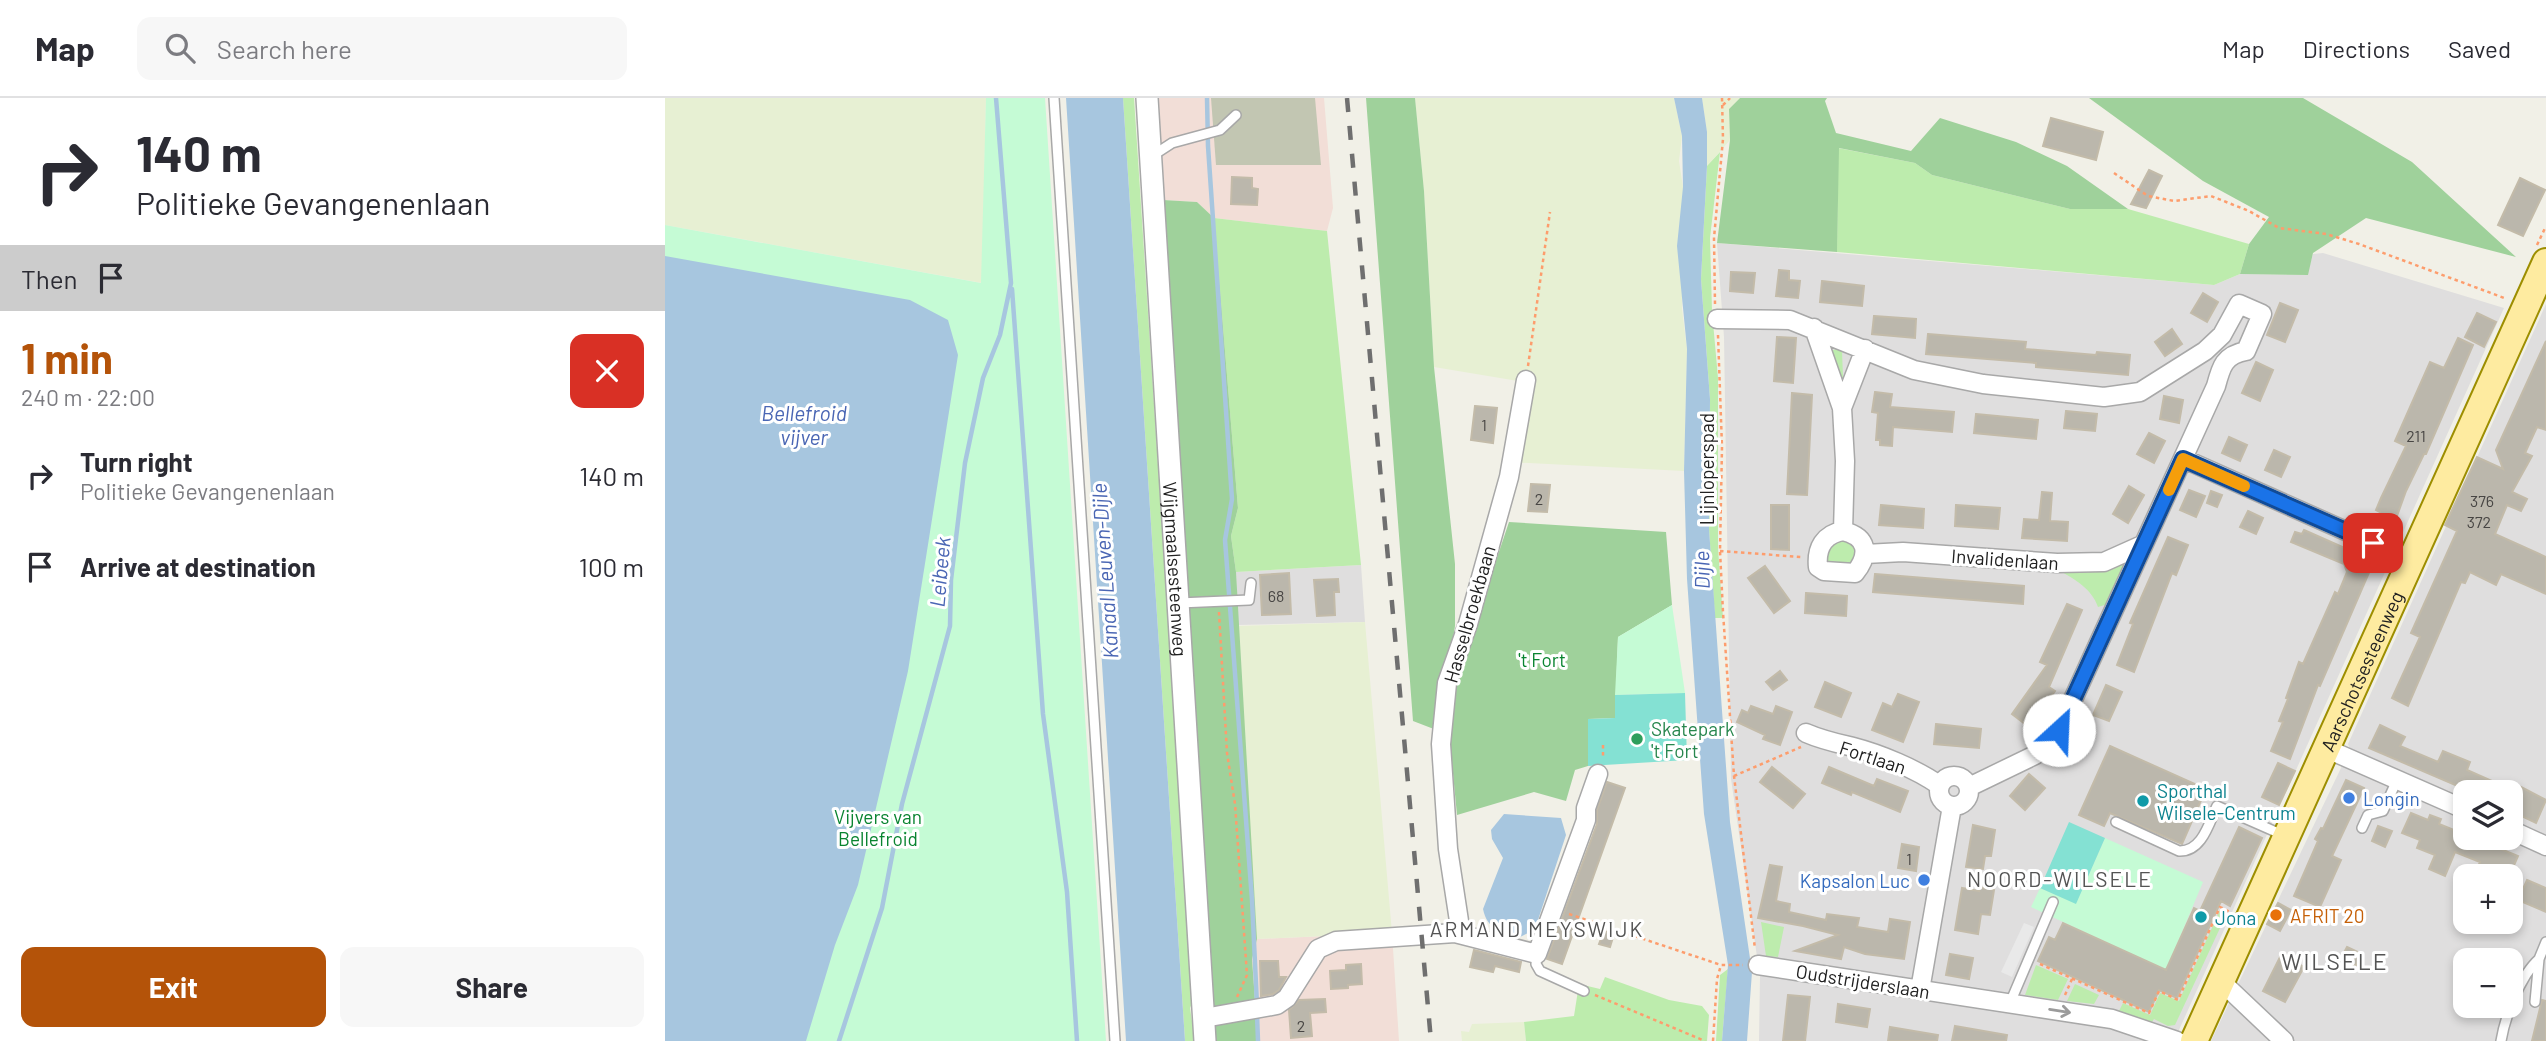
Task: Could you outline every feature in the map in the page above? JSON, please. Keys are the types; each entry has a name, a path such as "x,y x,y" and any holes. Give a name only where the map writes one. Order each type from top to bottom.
{"main road":[{"name":"Aarschotsesteenweg","path":"2194,1041 2546,262"}],"street":[{"name":"Wijgmaalsesteenweg","path":"1147,98 1205,1041"},
{"path":"1717,319 1790,320 1914,370 1983,384 2104,397 2140,392 2205,351 2222,335 2239,304 2262,314 2246,351 2235,353 2221,364 2216,386 2059,730 2035,755 1969,787 1965,801 1952,806"},
{"path":"1814,328 1842,408 1845,461 1843,531"},
{"path":"1842,408 1865,349"},
{"path":"2205,351 2221,364"},
{"name":"Hasselbroekbaan","path":"1455,933 1459,921 1448,849 1441,744 1447,683 1468,624 1509,477 1526,380"},
{"path":"2183,459 2411,560"},
{"path":"1843,531 1855,534 1863,542 1865,554 1855,573 1818,567 1817,558 1825,539 1833,533 1843,531"},
{"name":"Invalidenlaan","path":"1865,554 1903,552 2069,563 2104,562 2143,545"},
{"name":"Fortlaan","path":"1810,735 1832,744 1855,748 1916,771 1939,785"},
{"path":"2325,748 2453,804"},
{"path":"1204,1018 1267,1008 1287,998 1318,949 1336,941 1455,933 1537,954 1586,819 1586,806 1598,774"},
{"path":"1952,806 1940,797 1939,785 1944,779 1954,775 1963,779 1969,787"},
{"path":"1920,990 1952,806"},
{"path":"2523,835 2546,846"},
{"name":"Oudstrijderslaan","path":"1758,965 2112,1019 2177,1041"},
{"path":"2219,984 2227,987 2284,1041"}],"lane":[{"path":"1054,98 1115,1041"},
{"path":"1151,157 1173,143 1218,131 1236,115"},
{"path":"1179,603 1249,600 1251,583"},
{"path":"2362,828 2368,815 2383,811 2397,780"},
{"path":"2116,822 2186,851 2201,841 2217,806 2285,836"},
{"path":"2010,1003 2053,902"},
{"path":"2535,1002 2539,959 2546,942"},
{"path":"1537,954 1536,964 1540,971 1584,990"},
{"path":"2501,1041 2503,1027 2528,969 2539,959"}],"path":[{"name":"Lijnloperspad","path":"1722,98 1723,139 1714,238 1722,447 1720,551 1734,776 1758,965"},
{"path":"1723,105 1730,98"},
{"path":"2113,173 2148,196 2174,201 2211,196 2249,211 2279,228 2326,234 2359,244 2526,307"},
{"path":"1526,380 1550,212"},
{"path":"1720,551 1817,558"},
{"path":"1219,601 1227,753 1235,804 1247,975 1238,992 1241,1012"},
{"path":"1734,776 1804,745 1810,735"},
{"path":"2028,959 2149,1013 2159,992 2178,1000 2220,907 2235,914"},
{"path":"1554,909 1721,965 1758,965"},
{"path":"1713,1041 1717,979 1721,965"},
{"path":"1584,990 1705,1041"}],"shaded area":[{"path":"665,98 986,98 982,283 665,225"},
{"path":"1156,98 1324,98 1333,208 1327,231 1214,218 1197,202 1163,200"},
{"path":"1211,98 1315,98 1321,165 1216,165"},
{"path":"1415,98 1674,98 1682,136 1679,161 1683,187 1682,309 1687,349 1684,471 1508,462 1518,381 1434,367 1424,191"},
{"path":"1702,98 1740,98 1729,109 1730,140 1707,166 1707,132"},
{"path":"1717,243 2214,285 2240,274 2307,275 2313,254 2323,253 2504,308 2174,1041 1759,1041 1760,977 1731,779 1724,337"},
{"path":"2546,304 2546,1041 2211,1041 2350,749 2348,744"},
{"path":"1361,565 1365,622 1237,625 1236,572"},
{"path":"1365,622 1392,933 1257,939 1237,626"},
{"name":"Skatepark 't Fort","path":"1685,693 1687,760 1588,766 1588,719 1615,718 1615,695"},
{"path":"2069,822 2105,838 2076,904 2040,888"},
{"path":"2024,923 2034,927 2012,977 2001,972"},
{"path":"1392,933 1399,1041 1258,1041 1252,959 1257,939"},
{"path":"1524,1022 1526,1041 1462,1041 1461,1031 1469,1032 1472,1024"}],"green space":[{"name":"Vijvers van Bellefroid","path":"986,98 1045,98 1106,1041 665,1041 665,225 981,283"},
{"path":"1123,98 1134,98 1185,878 1192,1003 1190,1008 1195,1041 1185,1041"},
{"path":"1366,98 1415,98 1424,191 1434,367 1455,564 1455,626 1439,731 1413,721"},
{"path":"1740,98 1827,98 1825,101 1836,133 1911,151 1940,118 2016,142 2067,166 2128,209 2070,209 1932,175 1915,163 1839,148 1837,252 1717,243 1730,140 1729,109"},
{"path":"2089,98 2303,98 2412,162 2516,257 2366,218 2313,253 2308,275 2240,274 2249,244 2269,217 2203,181"},
{"path":"1838,148 1915,163 1932,175 2070,209 2128,209 2249,244 2240,274 2214,285 1837,252"},
{"path":"1720,152 1710,238 1712,311 1718,378 1718,548 1723,618 1715,618 1709,529 1710,399 1701,279 1707,166"},
{"path":"1163,200 1197,202 1214,218 1238,508 1231,536 1236,572 1257,939 1252,959 1258,1041 1214,1041"},
{"path":"1214,218 1327,231 1361,565 1236,572 1231,536 1238,508"},
{"path":"1833,350 1842,351 1843,377 1840,380 1831,355"},
{"name":"'t Fort","path":"1509,522 1666,532 1672,605 1618,637 1615,718 1588,719 1588,766 1575,770 1566,801 1534,792 1457,815 1450,742 1456,680"},
{"path":"1840,538 1858,550 1853,565 1824,563 1823,551"},
{"path":"2121,564 2125,566 2111,603 2098,607 2087,590 2058,570"},
{"name":"'t Fort","path":"1672,605 1685,693 1615,695 1618,637"},
{"path":"2105,838 2203,882 2166,970 2031,907 2040,888 2076,903"},
{"path":"2220,910 2227,913 2175,1025 2168,1026 2154,1019 2152,1022 2119,1011 2123,1003 2150,1015 2160,993 2179,1001"},
{"path":"1761,922 1784,927 1778,957 1766,956"},
{"path":"2036,965 2068,979 2058,1000 2025,995"},
{"path":"1728,969 1722,1041 1716,1041 1720,975"},
{"path":"1605,977 1669,1000 1702,1006 1709,1015 1707,1041 1526,1041 1524,1022 1574,1016 1579,984 1600,989"},
{"path":"2075,984 2099,995 2094,1004 2067,1001"}],"water":[{"name":"Kanaal Leuven-Dijle","path":"1066,98 1123,98 1185,1041 1126,1041"},
{"name":"Dijle","path":"1674,98 1702,98 1707,132 1701,279 1710,399 1709,529 1730,822 1752,972 1747,1041 1722,1041 1728,965 1704,814 1687,579 1684,471 1687,349 1677,246 1683,187 1682,136"},
{"name":"Bellefroid vijver","path":"665,256 910,300 948,320 958,355 908,671 858,885 835,945 806,1041 665,1041"},
{"path":"1504,814 1561,818 1566,835 1537,923 1532,931 1520,937 1491,926 1483,909 1503,858 1492,839 1491,830"}],"building":[{"path":"2051,118 2103,132 2096,160 2043,146"},
{"path":"2149,170 2162,176 2146,208 2131,204"},
{"path":"1232,177 1252,178 1252,188 1258,189 1257,205 1231,204"},
{"path":"2520,178 2545,190 2523,236 2498,225"},
{"path":"1779,270 1789,271 1789,280 1800,281 1798,298 1776,296"},
{"path":"1731,272 1755,273 1753,293 1730,291"},
{"path":"1822,281 1864,286 1862,306 1820,302"},
{"path":"2203,293 2218,302 2207,322 2191,313"},
{"path":"2280,303 2298,310 2285,342 2267,335"},
{"path":"2477,313 2496,322 2484,347 2465,337"},
{"path":"1874,316 1916,319 1915,338 1872,334"},
{"path":"2172,329 2182,344 2165,356 2155,342"},
{"path":"1928,334 2026,342 2025,349 2130,355 2128,375 2036,367 2036,363 1926,354"},
{"path":"1777,337 1796,338 1793,383 1774,381"},
{"path":"2458,338 2473,345 2426,454 2406,491 2389,538 2371,530 2380,512 2376,510 2381,498 2406,446 2395,441 2430,362 2444,368"},
{"path":"2546,341 2546,430 2537,427 2525,453 2532,456 2512,492 2527,499 2521,511 2507,505 2495,534 2546,557 2546,594 2501,574 2496,585 2470,572 2465,583 2461,582 2408,706 2392,698 2420,637 2411,633 2457,531 2445,525 2477,457 2503,469 2496,450"},
{"path":"2256,362 2273,370 2260,401 2242,393"},
{"path":"1875,392 1892,394 1890,407 1954,412 1952,432 1893,427 1892,446 1880,445 1880,440 1876,440 1878,413 1872,412"},
{"path":"1792,393 1812,395 1807,495 1787,494"},
{"path":"2164,396 2183,400 2179,423 2160,419"},
{"path":"1475,406 1497,408 1493,443 1471,440"},
{"path":"2066,411 2097,414 2095,431 2064,428"},
{"path":"1976,414 2038,420 2036,439 1974,433"},
{"path":"2149,433 2165,441 2154,463 2137,454"},
{"path":"2229,437 2247,445 2240,461 2222,453"},
{"path":"2274,450 2290,457 2281,477 2265,470"},
{"path":"1531,484 1550,485 1547,512 1528,511"},
{"path":"2129,486 2144,495 2128,523 2113,514"},
{"path":"2189,490 2205,496 2196,517 2180,510"},
{"path":"2211,491 2222,495 2217,507 2207,503"},
{"path":"2042,492 2052,493 2050,521 2068,522 2067,541 2022,538 2024,519 2039,520"},
{"path":"1771,505 1789,505 1789,550 1771,549"},
{"path":"1881,505 1924,509 1923,528 1879,525"},
{"path":"1956,505 2000,508 1998,529 1955,526"},
{"path":"2248,511 2263,518 2256,534 2240,527"},
{"path":"2304,530 2374,561 2320,686 2318,685 2290,759 2271,751 2283,722 2279,721 2288,699 2286,698 2299,662 2303,664 2335,592 2338,594 2347,572 2344,564 2291,542 2295,532 2302,534"},
{"path":"2168,537 2188,545 2176,575 2172,573 2134,672 2117,665 2133,624 2130,623"},
{"path":"1765,566 1790,601 1774,613 1748,578"},
{"path":"1289,573 1291,614 1262,615 1260,575"},
{"path":"1875,574 2024,586 2023,604 1873,592"},
{"path":"1338,579 1339,592 1334,592 1335,615 1317,616 1314,580"},
{"path":"1806,593 1847,596 1846,616 1805,613"},
{"path":"2067,604 2082,610 2049,687 2055,691 2029,727 2012,714 2047,665 2040,662"},
{"path":"1780,671 1787,680 1773,690 1766,682"},
{"path":"1825,682 1851,693 1841,717 1815,707"},
{"path":"2106,685 2122,692 2109,721 2093,715"},
{"path":"1898,694 1919,702 1903,742 1872,730 1883,703 1892,707"},
{"path":"1751,706 1773,714 1776,706 1792,712 1780,745 1763,739 1765,735 1737,722 1742,710 1748,713"},
{"path":"1936,724 1981,729 1979,748 1934,744"},
{"path":"2380,725 2405,737 2400,746 2438,762 2443,751 2470,762 2467,770 2490,780 2453,780 2453,784 2369,748"},
{"name":"Sporthal Wilsele-Centrum","path":"2110,746 2206,789 2182,844 2110,813 2104,826 2079,815"},
{"path":"2278,763 2295,771 2279,805 2262,797"},
{"path":"1772,767 1805,794 1793,808 1760,782"},
{"path":"1829,767 1874,786 1877,779 1908,791 1900,812 1822,783"},
{"path":"2029,774 2045,788 2025,810 2010,796"},
{"path":"2346,780 2364,788 2332,856 2341,860 2320,907 2294,896 2318,841 2315,839 2321,828 2323,829"},
{"path":"1607,782 1625,788 1562,964 1547,959 1597,824 1597,810"},
{"path":"2523,788 2546,800 2536,823 2523,817"},
{"path":"2411,813 2428,820 2430,815 2441,819 2439,824 2453,830 2453,850 2503,850 2518,856 2515,864 2479,864 2480,862 2455,852 2445,876 2429,869 2435,855 2417,848 2420,840 2402,833"},
{"path":"1973,825 1995,830 1991,856 1985,856 1983,869 1966,867"},
{"path":"2378,826 2392,831 2385,847 2372,841"},
{"path":"2239,827 2262,838 2230,906 2221,901 2177,998 2159,990 2149,1012 2038,961 2049,937 2055,940 2063,923 2166,970 2194,908 2200,911"},
{"path":"1902,844 1919,847 1916,871 1898,868"},
{"path":"1770,865 1782,867 1776,901 1790,904 1789,912 1826,920 1827,914 1859,918 1857,927 1888,932 1890,919 1910,922 1904,959 1865,954 1844,947 1841,959 1795,951 1838,935 1758,918"},
{"path":"2527,880 2546,888 2546,912 2523,902 2523,889"},
{"path":"1979,887 1994,890 1990,915 1981,914 1978,934 1955,930 1962,888 1979,891"},
{"path":"2278,903 2291,910 2280,931 2267,924"},
{"path":"1604,931 1614,934 1610,947 1599,944"},
{"path":"2347,947 2362,954 2356,966 2341,958"},
{"path":"1474,950 1521,962 1519,972 1495,966 1493,972 1470,967"},
{"path":"1950,954 1973,958 1969,979 1946,975"},
{"path":"2281,955 2304,967 2285,1002 2263,991"},
{"path":"1260,961 1278,961 1279,977 1286,977 1279,990 1273,994 1261,996"},
{"path":"1361,964 1362,984 1331,989 1330,971 1346,970 1346,965"},
{"path":"1788,995 1810,997 1805,1041 1783,1041"},
{"path":"1325,999 1326,1012 1310,1013 1312,1036 1291,1038 1289,1010 1299,1000"},
{"path":"2542,1000 2546,1001 2546,1041 2532,1041"},
{"path":"1838,1004 1870,1009 1867,1027 1836,1022"},
{"path":"1955,1026 2007,1035 2006,1041 1952,1041"},
{"path":"1890,1027 1938,1035 1937,1041 1888,1041"}],"waterway":[{"name":"Leibeek","path":"839,1041 882,908 902,804 950,626 951,580 965,463 983,378 1000,335 1011,283 996,98"},
{"path":"1207,98 1232,499 1225,540 1252,900 1257,1005"},
{"path":"1012,289 1043,714 1067,892 1077,1041"},
{"path":"1257,1014 1258,1041"}],"railway":[{"path":"1347,98 1431,1041"}],"slow traffic":[{"path":"2169,490 2183,459 2244,486"}],"place":[{"name":"Skatepark 't Fort","path":"1637,739"},
{"name":"Longin","path":"2349,798"},
{"name":"Sporthal Wilsele-Centrum","path":"2143,801"},
{"name":"Kapsalon Luc","path":"1924,880"},
{"name":"AFRIT 20","path":"2276,915"},
{"name":"Jona","path":"2201,917"}],"district":[{"name":"NOORD-WILSELE","path":"2060,878"},
{"name":"ARMAND MEYSWIJK","path":"1537,928"},
{"name":"WILSELE","path":"2335,961"}],"route":[{"path":"2059,730 2183,459 2373,543"}]}
